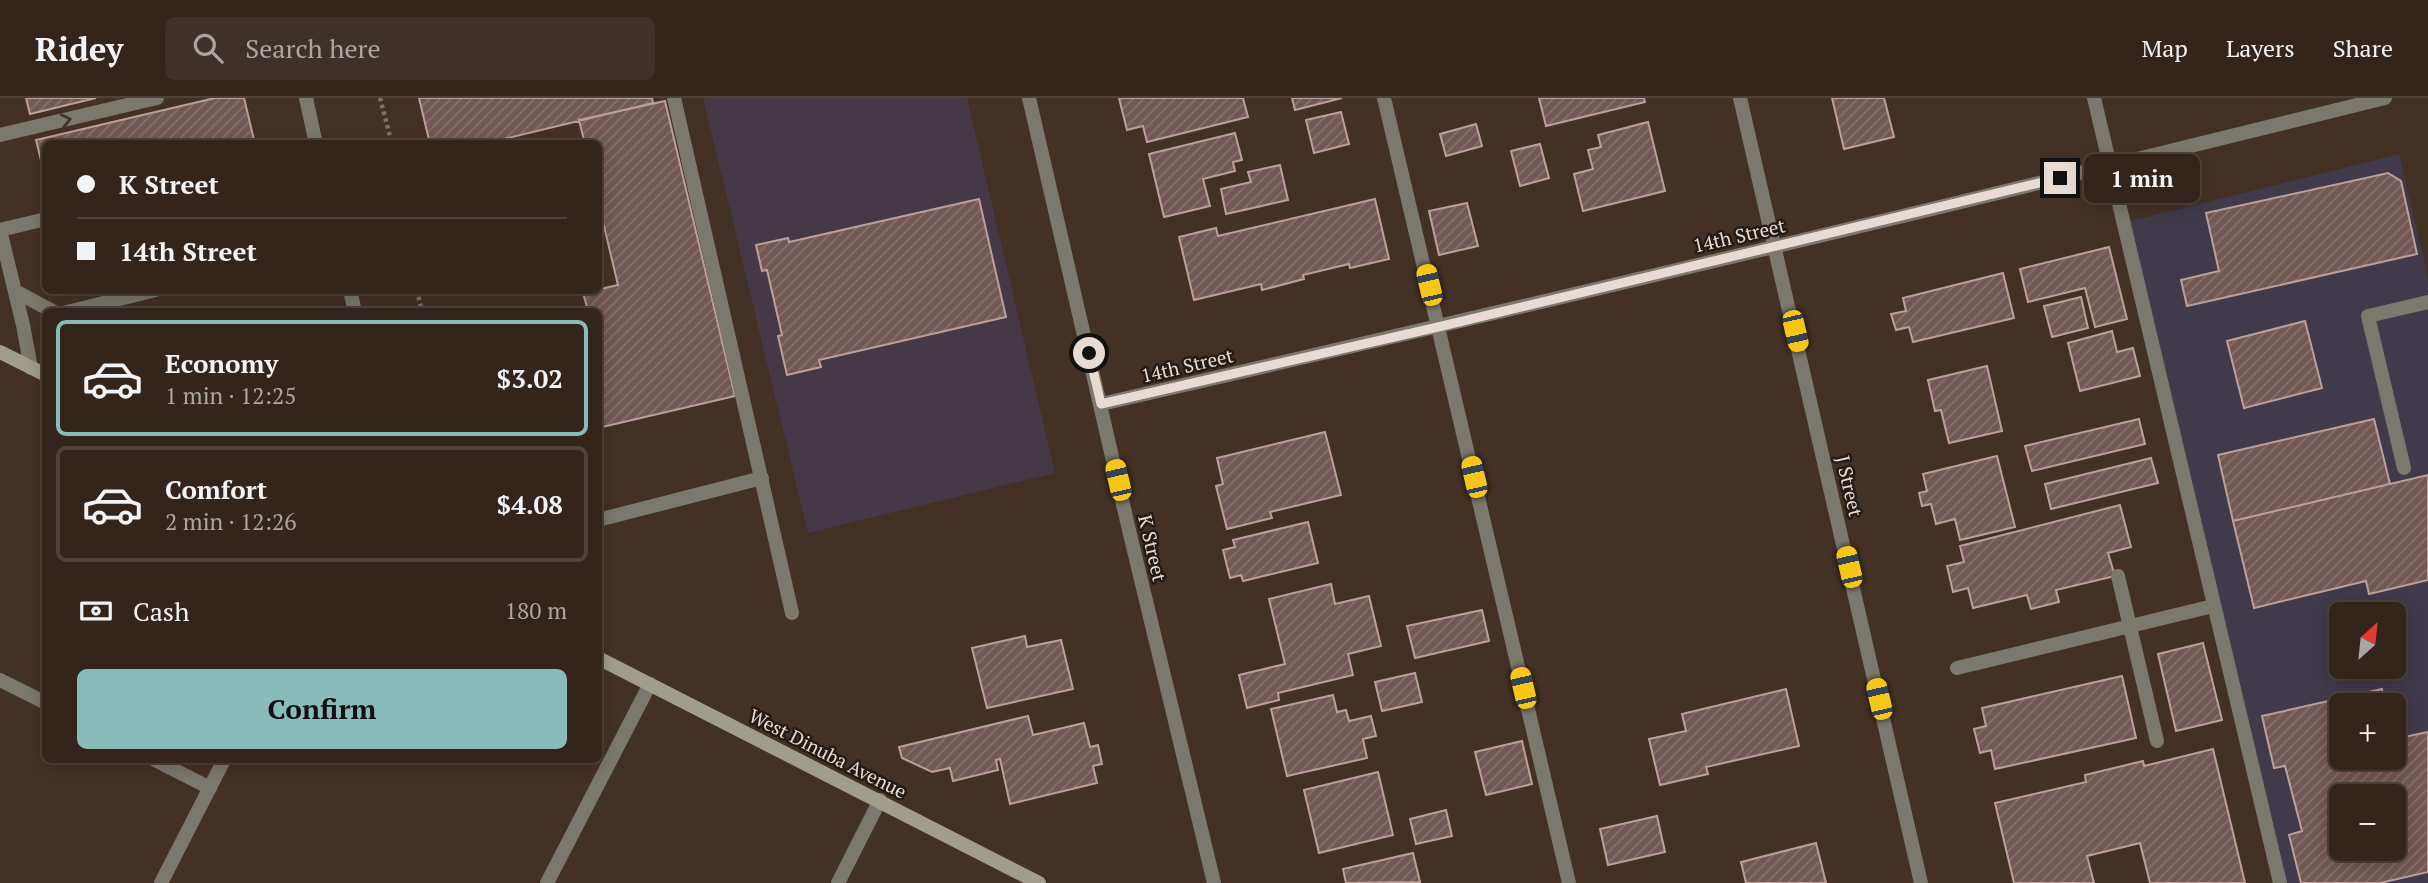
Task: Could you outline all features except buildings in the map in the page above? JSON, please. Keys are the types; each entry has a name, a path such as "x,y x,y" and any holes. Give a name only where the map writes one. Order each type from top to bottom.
{"street":[{"path":"0,135 157,98"},
{"path":"306,98 315,140"},
{"path":"674,98 792,613"},
{"name":"K Street","path":"1029,98 1214,883"},
{"path":"1384,98 1569,883"},
{"name":"J Street","path":"1740,98 1921,883"},
{"path":"2094,98 2280,883"},
{"name":"14th Street","path":"1101,404 1438,327 2385,98"},
{"path":"31,368 0,230 42,220"},
{"path":"15,291 47,308"},
{"path":"83,308 140,294"},
{"path":"2404,468 2368,316 2428,302"},
{"path":"0,352 42,373"},
{"path":"602,519 762,478"},
{"path":"2118,576 2157,741"},
{"path":"1957,668 2213,606"},
{"name":"West Dinuba Avenue","path":"602,660 1039,883"},
{"path":"0,680 42,702"},
{"path":"547,883 650,684"},
{"path":"161,763 210,788"},
{"path":"161,883 223,763"},
{"path":"838,883 880,800"}],"path":[{"path":"380,98 391,140"}],"shaded area":[{"path":"703,98 967,98 1055,473 808,533"},
{"path":"2399,154 2428,277 2428,883 2280,883 2122,223"}],"route":[{"path":"1089,353 1101,404 1438,327 2060,178"}]}
